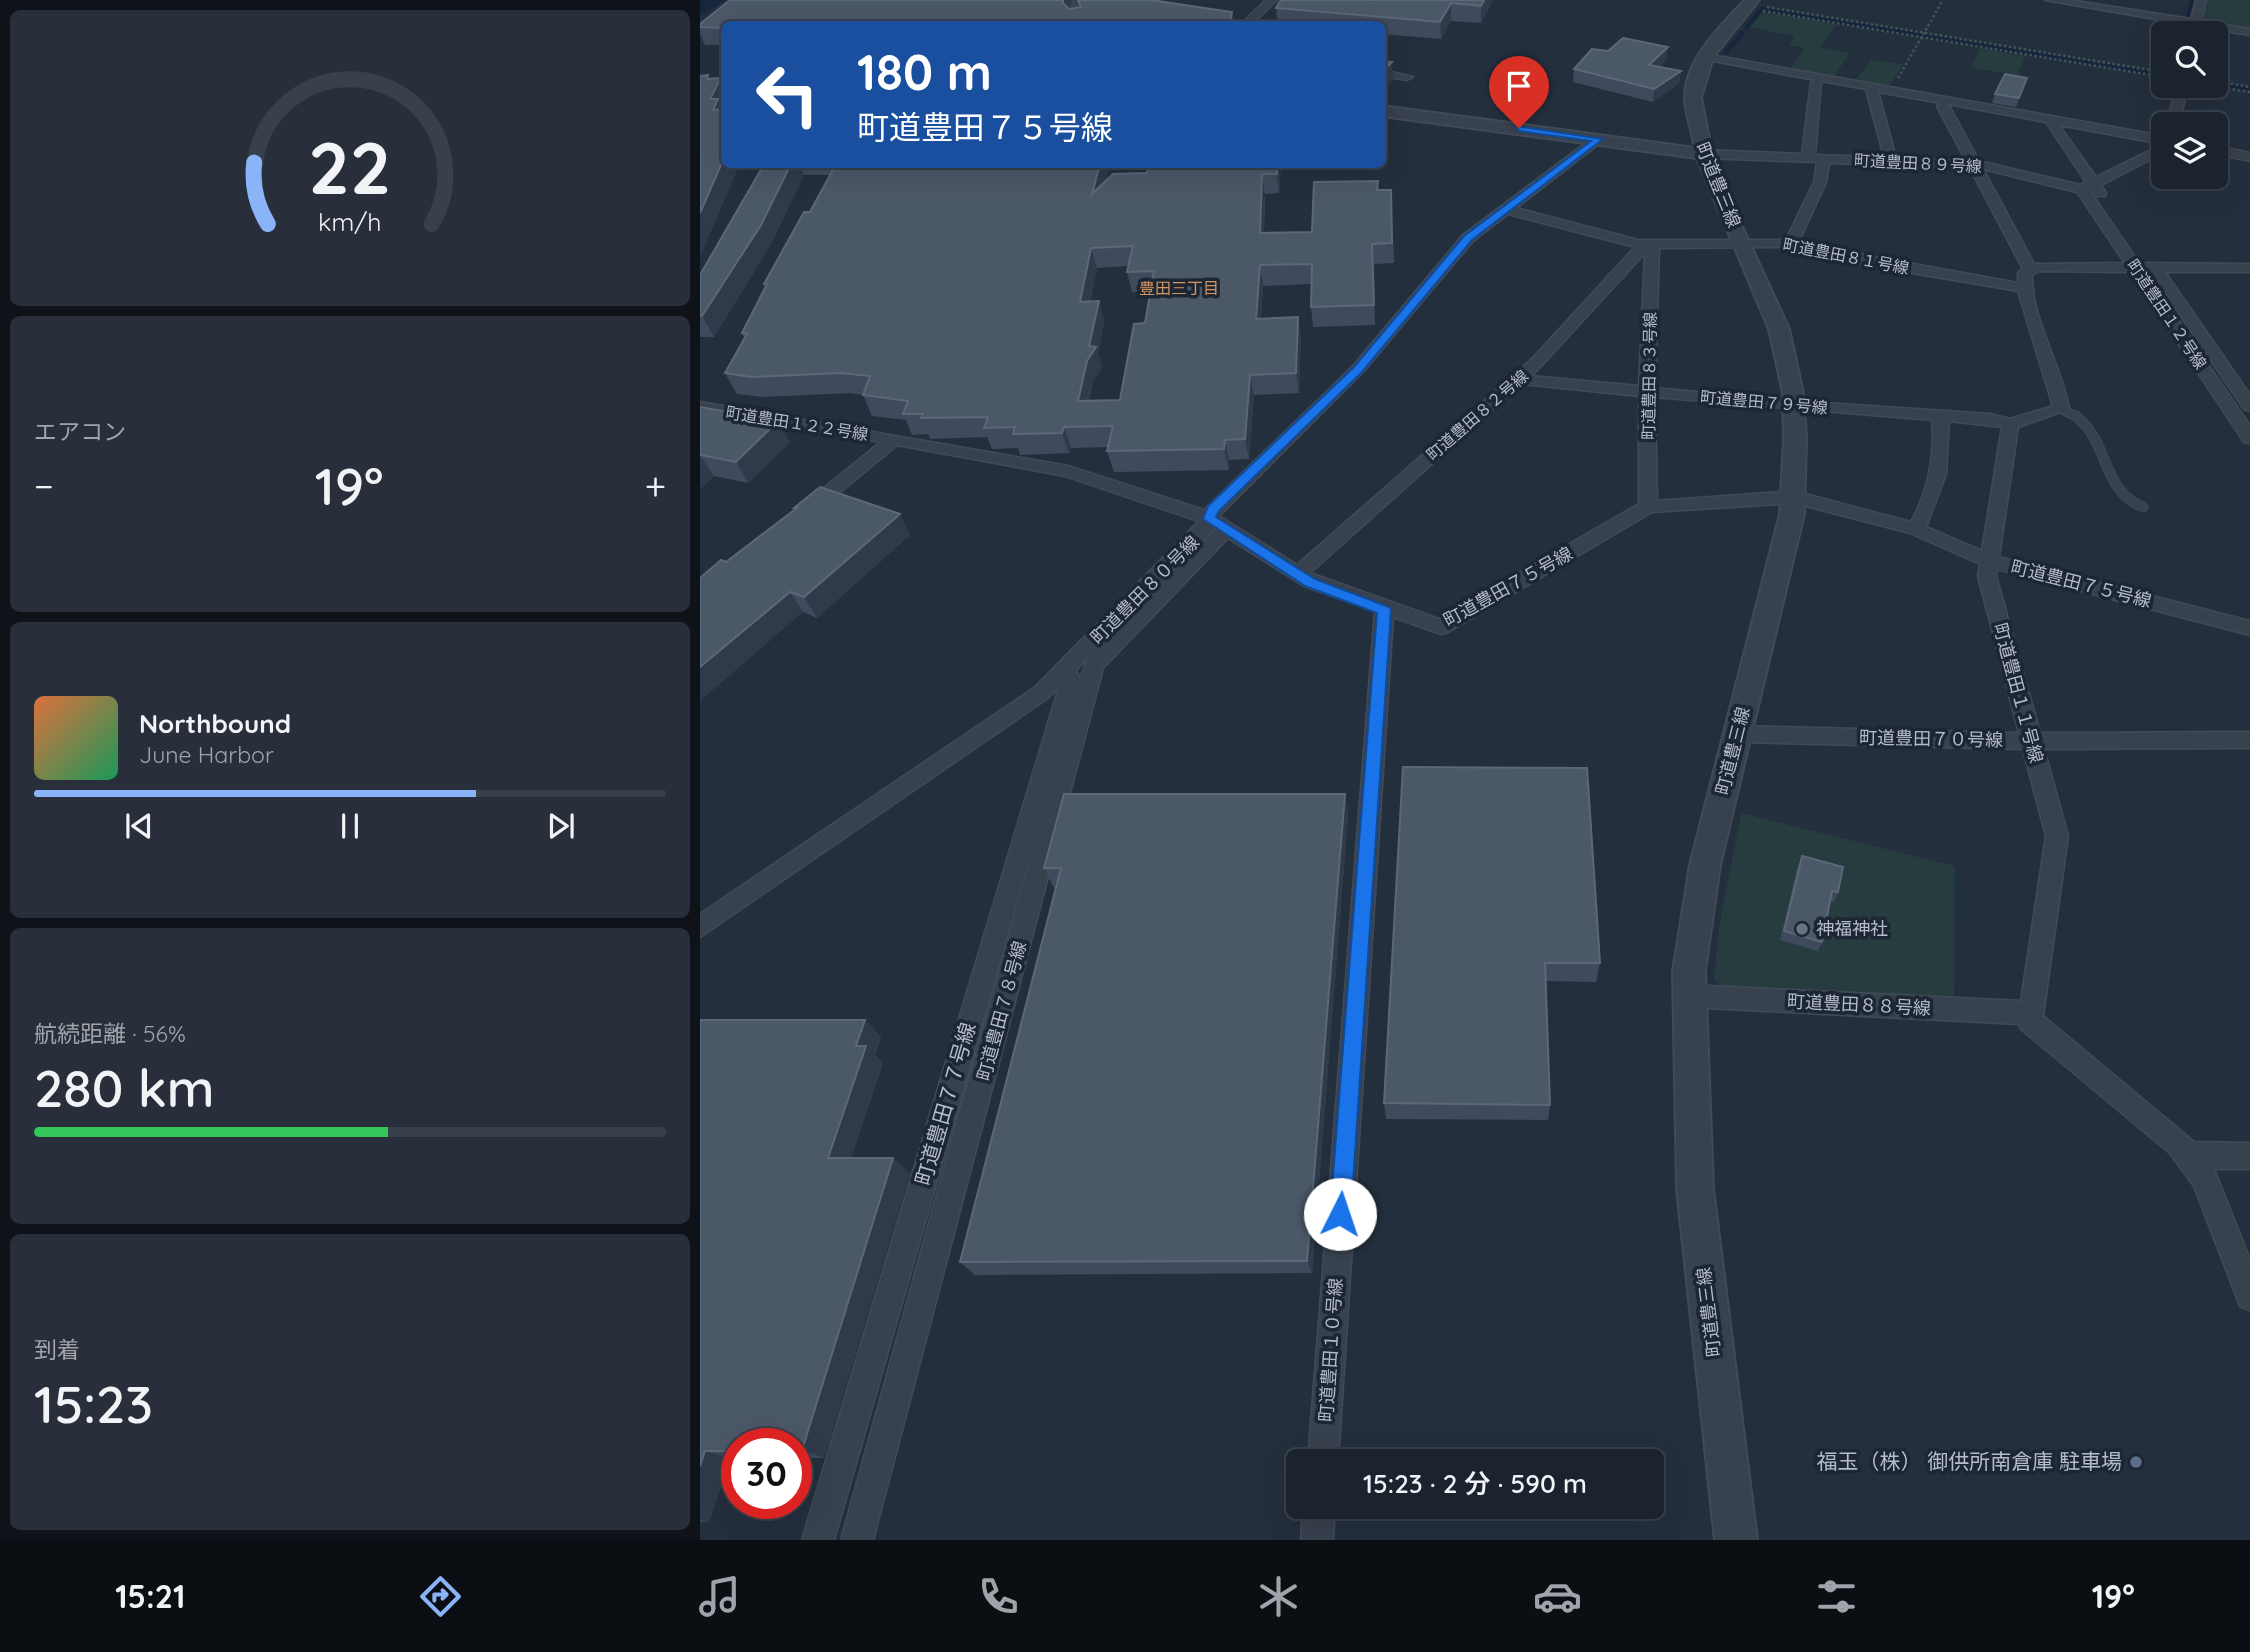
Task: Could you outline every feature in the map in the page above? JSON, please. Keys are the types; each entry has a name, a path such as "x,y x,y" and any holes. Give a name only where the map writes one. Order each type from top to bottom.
{"street":[{"path":"1076,21 1079,0"},
{"path":"1248,21 1272,0"},
{"path":"2050,0 2158,21"},
{"path":"2196,21 2201,0"},
{"name":"町道豊三線","path":"1736,1540 1695,1189 1688,996 1691,948 1700,890 1794,497 1794,405 1779,329 1702,154 1693,87 1706,57 1749,4"},
{"path":"2228,30 2250,32"},
{"path":"1706,57 2151,139"},
{"path":"1386,74 1407,77"},
{"path":"1808,158 1817,83"},
{"path":"1872,88 1891,161"},
{"path":"1943,106 2027,279 2034,330 2059,385 2061,409 2010,424"},
{"path":"1386,112 1702,154"},
{"name":"町道豊田１２号線","path":"2046,120 2088,187 2147,267 2250,438"},
{"name":"町道豊田８０号線","path":"700,927 744,900 1041,693 1205,530 1218,524 1213,509 1358,369 1468,238 1599,139"},
{"path":"2228,152 2250,157"},
{"name":"町道豊田８９号線","path":"1702,154 1973,164 2088,187"},
{"path":"2088,187 2151,154"},
{"path":"1790,246 1820,182 1824,158"},
{"name":"町道豊田８１号線","path":"1504,209 1648,245 1742,242 1790,246 2027,279"},
{"name":"町道豊田８２号線","path":"1298,573 1518,379 1648,245"},
{"name":"町道豊田８３号線","path":"1648,245 1648,507"},
{"path":"2027,279 2147,267 2250,268"},
{"path":"2147,267 2250,406"},
{"name":"町道豊田７９号線","path":"1518,379 1794,405 1990,419 2010,424"},
{"name":"町道豊田１２２号線","path":"700,407 894,439"},
{"path":"1916,529 1938,471 1942,436 1940,415"},
{"name":"町道豊田１１号線","path":"2010,424 1987,576 2057,836 2029,1013"},
{"path":"793,521 894,439"},
{"name":"町道豊田７５号線","path":"894,439 1068,471 1218,524 1310,582 1384,610 1441,627 1648,507 1794,497 1916,529 1989,561 2250,628"},
{"name":"町道豊田７８号線","path":"857,1540 1094,665 1218,524"},
{"name":"町道豊田１０号線","path":"1323,1449 1384,610"},
{"name":"町道豊田７７号線","path":"818,1540 1071,680 1065,669"},
{"name":"町道豊田７０号線","path":"1738,734 2030,741 2250,740"},
{"name":"町道豊田８８号線","path":"1688,996 2029,1013"},
{"path":"2029,1013 2035,1027 2188,1154 2204,1177 2250,1296"},
{"path":"2188,1154 2250,1156"},
{"path":"1317,1540 1318,1519"}],"lane":[{"path":"2061,409 2077,415 2099,447 2123,496 2143,507"}],"path":[{"path":"1891,90 1943,0"},
{"path":"1749,4 2151,75"},
{"path":"1923,35 2151,70"},
{"path":"2228,83 2250,87"},
{"path":"2228,88 2250,92"}],"green space":[{"path":"2206,0 2250,0 2250,29 2228,25 2228,21 2201,20"},
{"path":"1762,12 1836,24 1820,47 1850,53 1833,78 1790,70 1805,48 1789,45 1795,36 1748,27"},
{"path":"1979,48 2025,56 2018,75 1972,68"},
{"path":"1871,60 1903,64 1888,88 1854,82"},
{"path":"1741,813 1955,866 1954,999 1726,989 1714,980 1719,928"}],"building":[{"path":"730,0 1063,0 1069,9 1081,7 1078,0 1151,0 1232,12 1230,21 721,21 721,28 700,27 700,24"},
{"path":"1281,0 1484,0 1481,6 1451,3 1440,22 1276,8"},
{"path":"1623,38 1668,47 1649,65 1681,71 1654,89 1574,69 1592,49 1608,51"},
{"path":"2005,74 2027,78 2019,98 1995,94"},
{"path":"708,75 707,79 721,78 710,99 718,99 713,110 721,109 721,165 700,213 700,76"},
{"path":"762,168 789,168 761,225 700,316 700,275"},
{"path":"834,168 1099,168 1092,194 1113,174 1147,173 1148,168 1277,168 1277,174 1262,174 1260,233 1312,232 1314,182 1378,181 1377,190 1391,190 1392,243 1372,244 1374,305 1311,307 1312,264 1260,265 1256,319 1298,317 1296,373 1250,375 1245,439 1225,440 1224,449 1107,451 1113,426 1064,427 1062,433 1013,434 1015,427 984,428 988,417 921,418 923,414 903,414 908,401 863,395 870,376 841,373 751,377 725,373 747,334 742,333 767,284 764,284 804,212 810,212","holes":["1133,246 1127,272 1154,271 1145,323 1134,324 1120,400 1078,401 1087,361 1096,347 1089,346 1099,301 1080,302 1091,248"]},
{"path":"700,407 778,421 736,462 700,455"},
{"path":"820,487 900,514 804,597 790,592 700,667 700,578 721,560 726,562"},
{"path":"1403,767 1587,768 1600,963 1545,963 1550,1105 1384,1103"},
{"path":"1064,794 1345,794 1307,1261 960,1262 1061,868 1044,868"},
{"path":"1802,856 1843,867 1838,892 1832,891 1822,942 1784,931"},
{"path":"700,1020 865,1020 856,1046 866,1046 828,1158 893,1158 809,1428 721,1428 721,1451 705,1451 700,1466"}],"waterway":[{"path":"700,9 715,0"},
{"path":"2188,19 2192,0"},
{"path":"1761,9 2151,73"},
{"path":"1747,27 1759,12"},
{"path":"1726,52 1742,33"},
{"path":"2228,86 2250,89"}],"place":[{"name":"神福神社","path":"1802,929"},
{"name":"福玉（株） 御供所南倉庫 駐車場","path":"2136,1462"}],"district":[{"name":"豊田三丁目","path":"1179,288"}],"route":[{"path":"1340,1214 1384,610 1310,582 1209,519 1213,509 1358,369 1474,232 1599,139 1519,128"}]}
